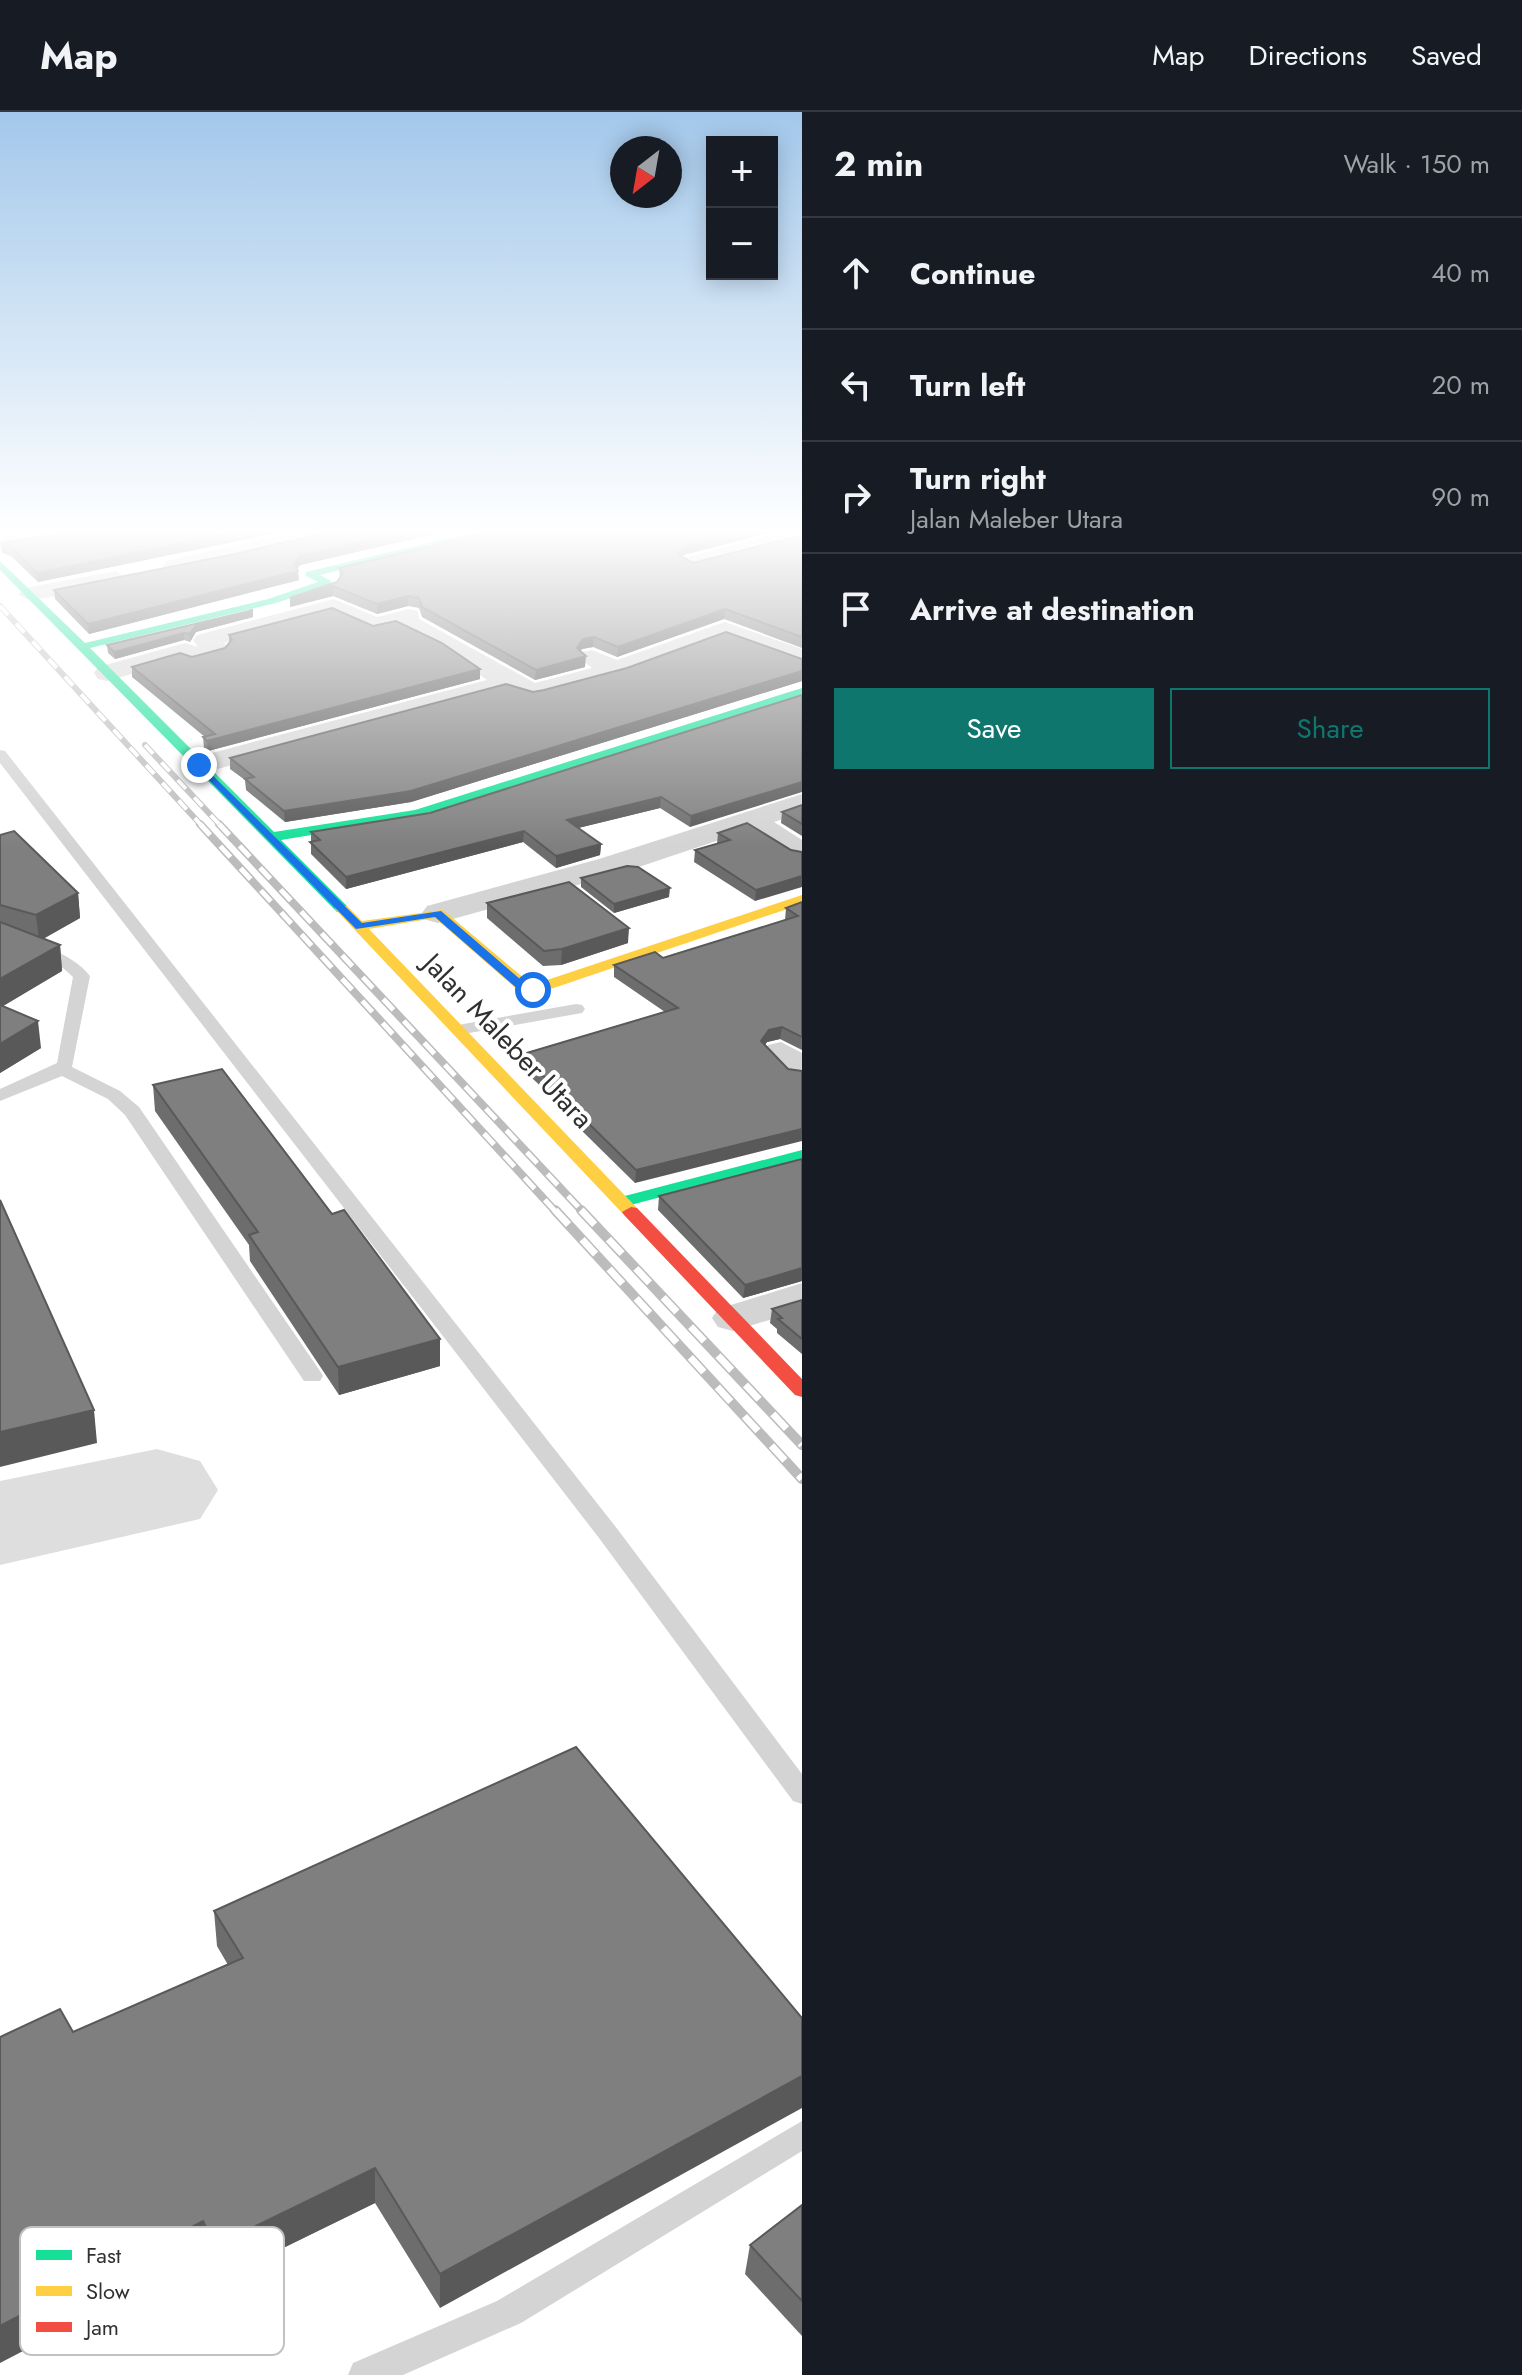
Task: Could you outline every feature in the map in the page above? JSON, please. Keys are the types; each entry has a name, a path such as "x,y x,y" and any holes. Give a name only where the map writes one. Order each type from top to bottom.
{"street":[{"name":"Jalan Maleber Utara","path":"72,637 359,926 802,1391"},
{"path":"82,647 125,637"},
{"path":"107,673 185,651 192,656 216,650 206,640 219,637"},
{"path":"438,637 508,682 534,692 616,669 707,637"},
{"path":"743,637 802,658"},
{"path":"554,660 581,653 616,669"},
{"path":"199,765 508,682"},
{"path":"271,837 417,814 802,692"},
{"path":"359,926 438,913 610,866 802,803"},
{"path":"751,821 802,853"},
{"path":"438,913 524,988 533,990 802,899"},
{"path":"623,1202 802,1155"},
{"path":"733,1318 802,1296"}],"lane":[{"path":"0,754 607,1532 802,1794"},
{"path":"0,937 69,964 82,976 66,1063 62,1069 0,1096"},
{"path":"458,1030 576,1009"},
{"path":"62,1069 114,1095 132,1111 312,1376"},
{"path":"365,2375 509,2312 802,2135"}],"building":[{"path":"142,637 171,637 114,652 107,645"},
{"path":"230,637 429,637 480,669 207,741 203,737 215,734 132,667 180,653 192,657 225,648 232,640"},
{"path":"476,637 647,637 618,647 594,637 583,639 577,648 586,656 536,670"},
{"path":"713,637 739,637 802,659 802,671 411,791 284,811 245,779 254,777 230,758 506,684 533,692 627,668"},
{"path":"802,695 802,782 691,816 661,797 567,820 601,844 556,856 524,831 346,877 310,842 320,840 311,832 430,813"},
{"path":"802,805 802,824 782,812"},
{"path":"747,823 791,850 802,852 802,876 756,890 695,850 730,840 718,833"},
{"path":"14,831 78,893 36,915 0,905 0,835"},
{"path":"627,866 638,867 670,888 614,904 581,878"},
{"path":"569,882 629,928 562,949 544,951 487,903"},
{"path":"802,902 802,1037 782,1027 769,1030 761,1041 788,1069 802,1071 802,1129 636,1170 576,1111 581,1110 520,1055 678,1008 614,965 655,952 663,958 798,916 786,908"},
{"path":"0,922 60,945 0,979"},
{"path":"0,1005 38,1021 0,1044"},
{"path":"222,1069 332,1214 344,1210 440,1339 338,1367 249,1235 258,1232 153,1085"},
{"path":"802,1159 802,1268 745,1285 659,1196"},
{"path":"0,1200 94,1410 0,1432"},
{"path":"802,1300 802,1339 778,1319 782,1318 772,1309"},
{"path":"576,1747 802,2018 802,2076 440,2274 375,2168 254,2227 206,2227 203,2221 191,2227 20,2227 20,2316 0,2326 0,2037 60,2009 73,2032 243,1958 214,1911"},
{"path":"802,2205 802,2301 750,2245"}],"taxiway":[{"path":"0,1523 157,1490"}],"railway":[{"path":"28,637 202,826"},
{"path":"145,745 221,826"},
{"path":"200,824 556,1212"},
{"path":"219,824 583,1212"},
{"path":"555,1210 802,1479"},
{"path":"581,1210 802,1445"}],"traffic: fast":[{"path":"72,637 342,909"},
{"path":"82,647 125,637"},
{"path":"271,837 417,814 802,692"},
{"path":"623,1202 802,1155"}],"traffic: slow":[{"path":"359,926 438,913 524,988 533,990 802,899"},
{"path":"342,909 631,1212"}],"traffic: jam":[{"path":"631,1212 802,1391"}],"route":[{"path":"199,765 359,926 438,913 524,988 533,990"}]}
